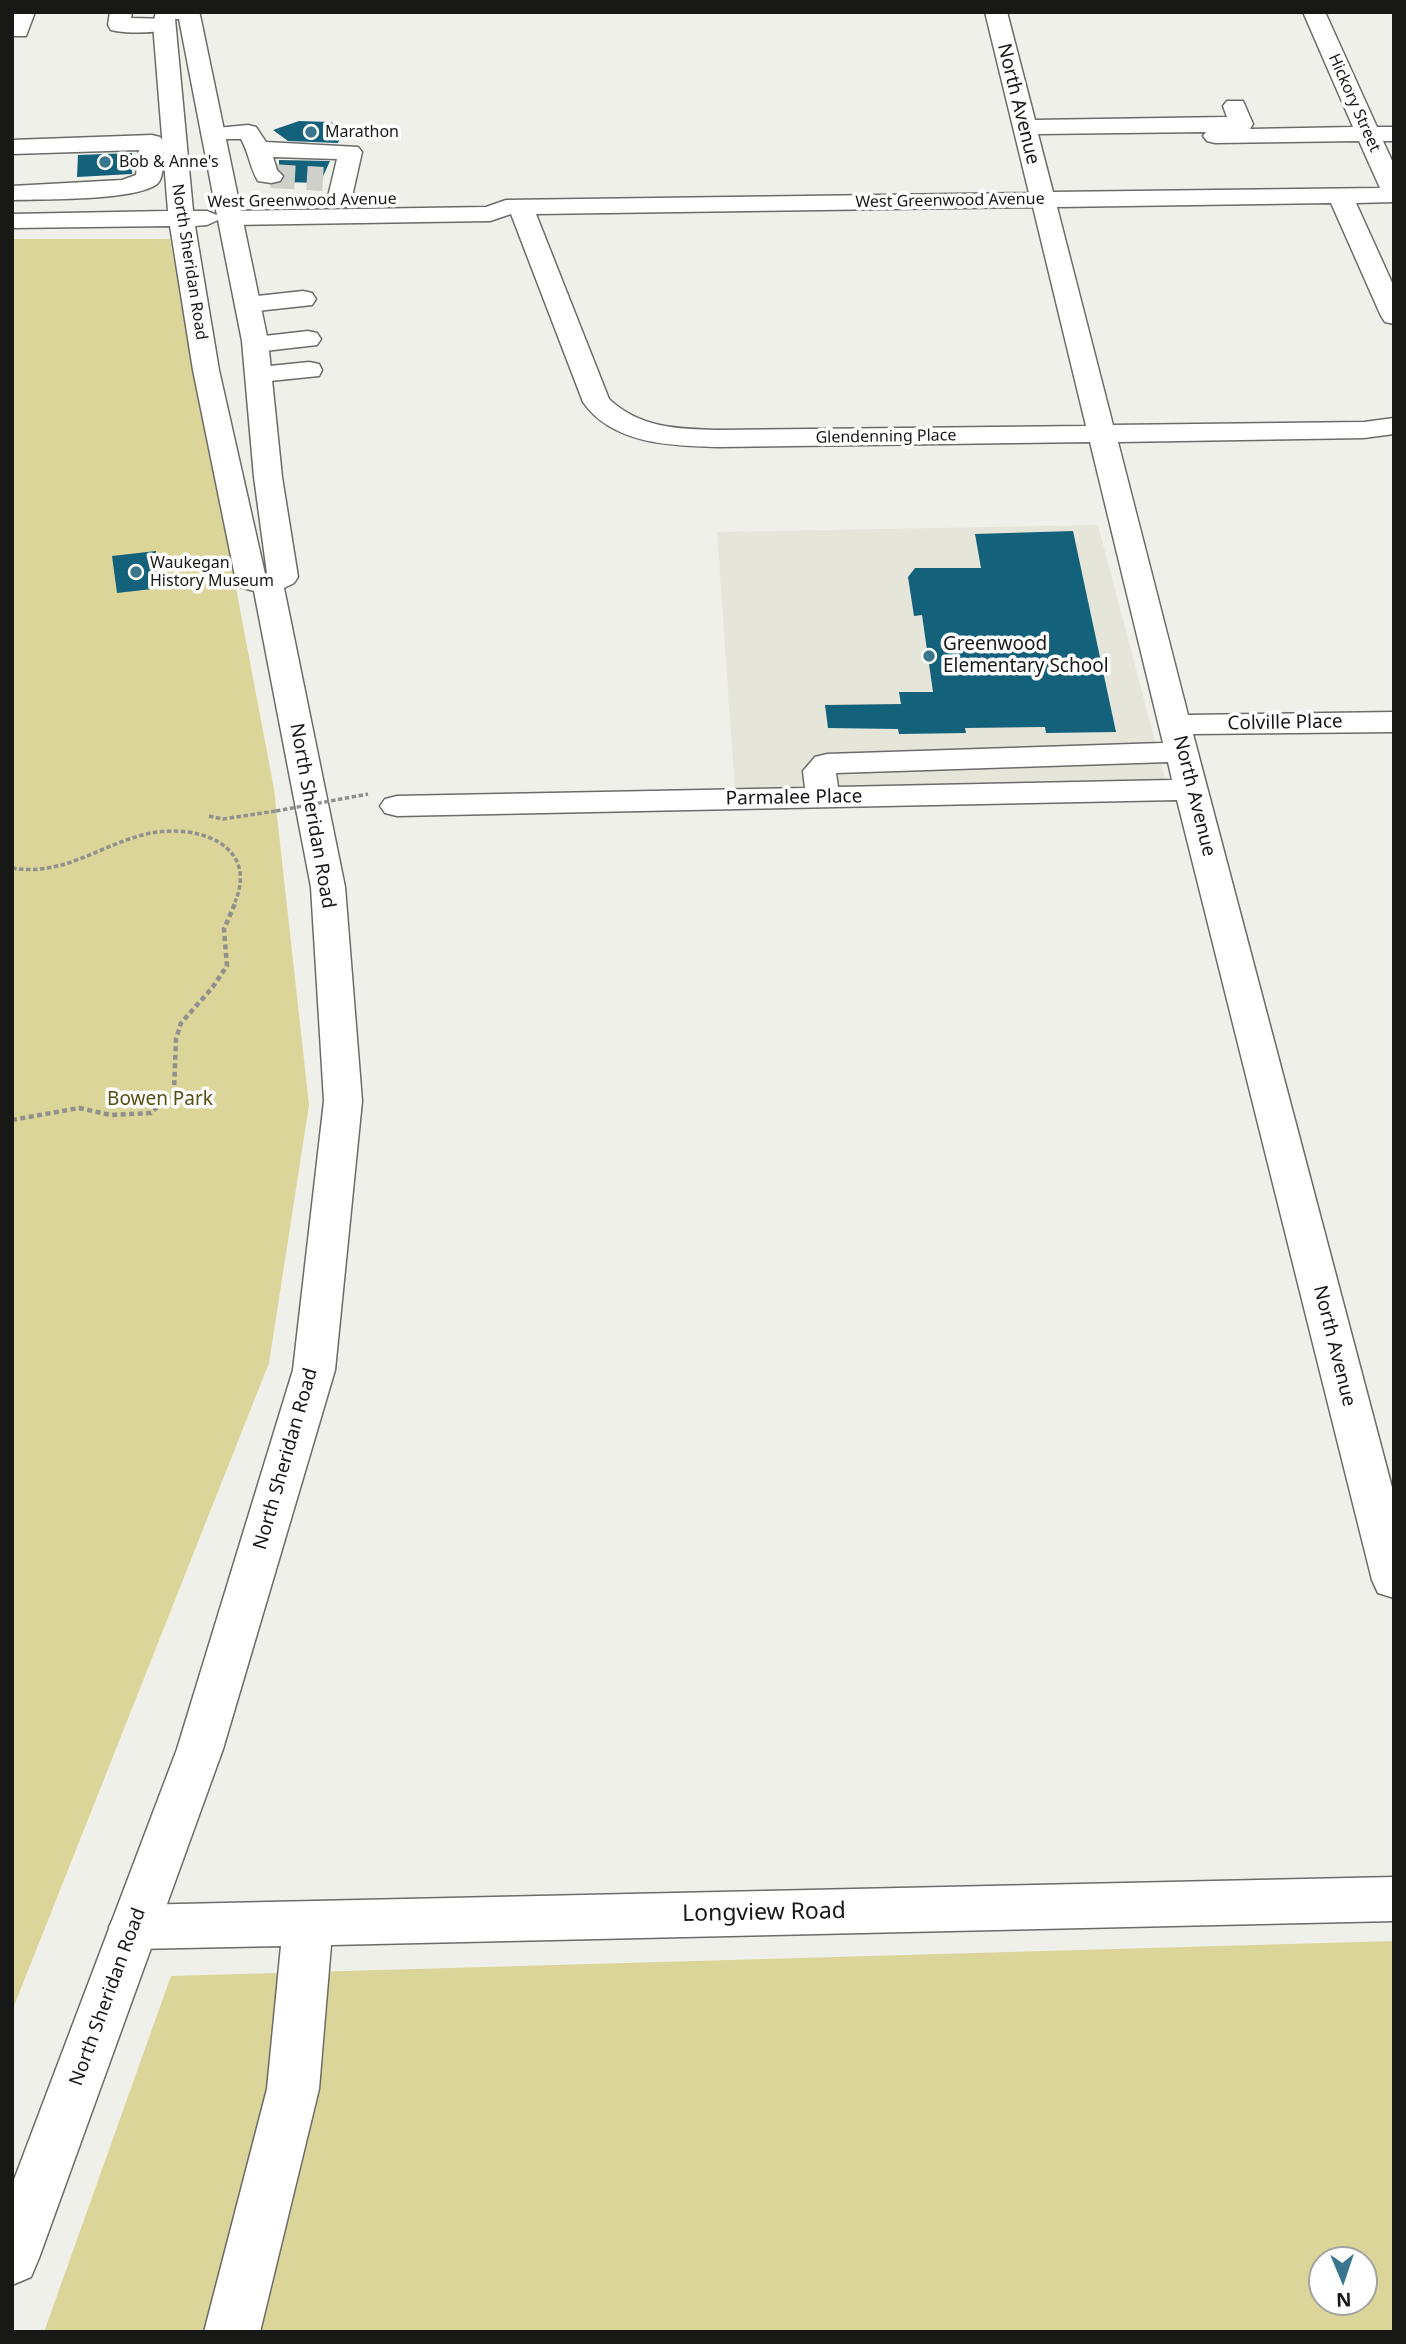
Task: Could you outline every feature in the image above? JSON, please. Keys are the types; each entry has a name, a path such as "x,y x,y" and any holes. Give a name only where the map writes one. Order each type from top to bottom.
{"street":[{"path":"121,12 119,25 189,15 256,344 268,477 282,577 268,584"},
{"name":"North Avenue","path":"996,12 1104,434 1191,790 1394,1580"},
{"name":"Hickory Street","path":"1314,12 1394,194"},
{"name":"North Sheridan Road","path":"12,2258 200,1749 314,1370 343,1101 328,887 268,584 251,581 206,370 180,211 158,152 173,16"},
{"path":"1024,127 1241,124 1235,106"},
{"path":"214,134 248,132 267,163 350,152 336,178"},
{"path":"1215,136 1394,134"},
{"path":"12,147 158,152 148,179 125,187 84,197 12,192"},
{"name":"West Greenwood Avenue","path":"228,210 336,178 488,198 514,207"},
{"name":"West Greenwood Avenue","path":"228,210 490,214 514,207 1394,194"},
{"path":"1340,195 1394,316"},
{"name":"West Greenwood Avenue","path":"12,206 84,197 180,211"},
{"name":"Glendenning Place","path":"514,207 597,402 618,421 687,439 1364,430 1394,426"},
{"path":"12,221 228,210"},
{"path":"246,295 300,290"},
{"path":"256,344 308,339"},
{"path":"260,374 309,370"},
{"name":"Colville Place","path":"823,797 819,771 827,764 1394,722"},
{"name":"Parmalee Place","path":"382,800 823,797 1191,790"},
{"name":"Longview Road","path":"134,1927 1394,1899"},
{"path":"232,2332 293,2089 308,1924"}],"path":[{"path":"209,816 223,819 382,800"},
{"path":"12,868 44,870 70,864 132,837 187,831 223,843 236,855 242,870 237,901 223,930 227,966 212,988 181,1023 176,1039 174,1091 151,1113 111,1115 79,1108 12,1120"}],"shaded area":[{"name":"Greenwood Elementary School","path":"1098,525 1165,779 735,789 717,532"}],"green space":[{"name":"Bowen Park","path":"12,239 170,239 274,789 309,1105 269,1363 12,2011"},
{"path":"1394,1941 1394,2332 44,2332 171,1976"}],"building":[{"name":"Marathon","path":"299,121 331,122 344,130 338,143 288,141 273,130"},
{"name":"Bob & Anne's","path":"132,153 132,174 77,177 78,155"},
{"name":"Marathon","path":"279,160 330,161 320,183 283,182 286,176 279,169"},
{"path":"1073,531 1116,732 1046,733 1045,727 965,728 966,733 899,734 898,729 828,728 825,705 901,704 899,692 933,692 922,615 914,616 908,577 915,568 981,568 975,534"},
{"name":"Waukegan History Museum","path":"156,551 161,588 117,593 112,556"}],"tunnel":[{"path":"271,176 323,179"}],"place":[{"name":"Marathon","path":"311,132"},
{"name":"Bob & Anne's","path":"105,162"},
{"name":"Waukegan History Museum","path":"136,572"},
{"name":"Greenwood Elementary School","path":"929,656"}]}
